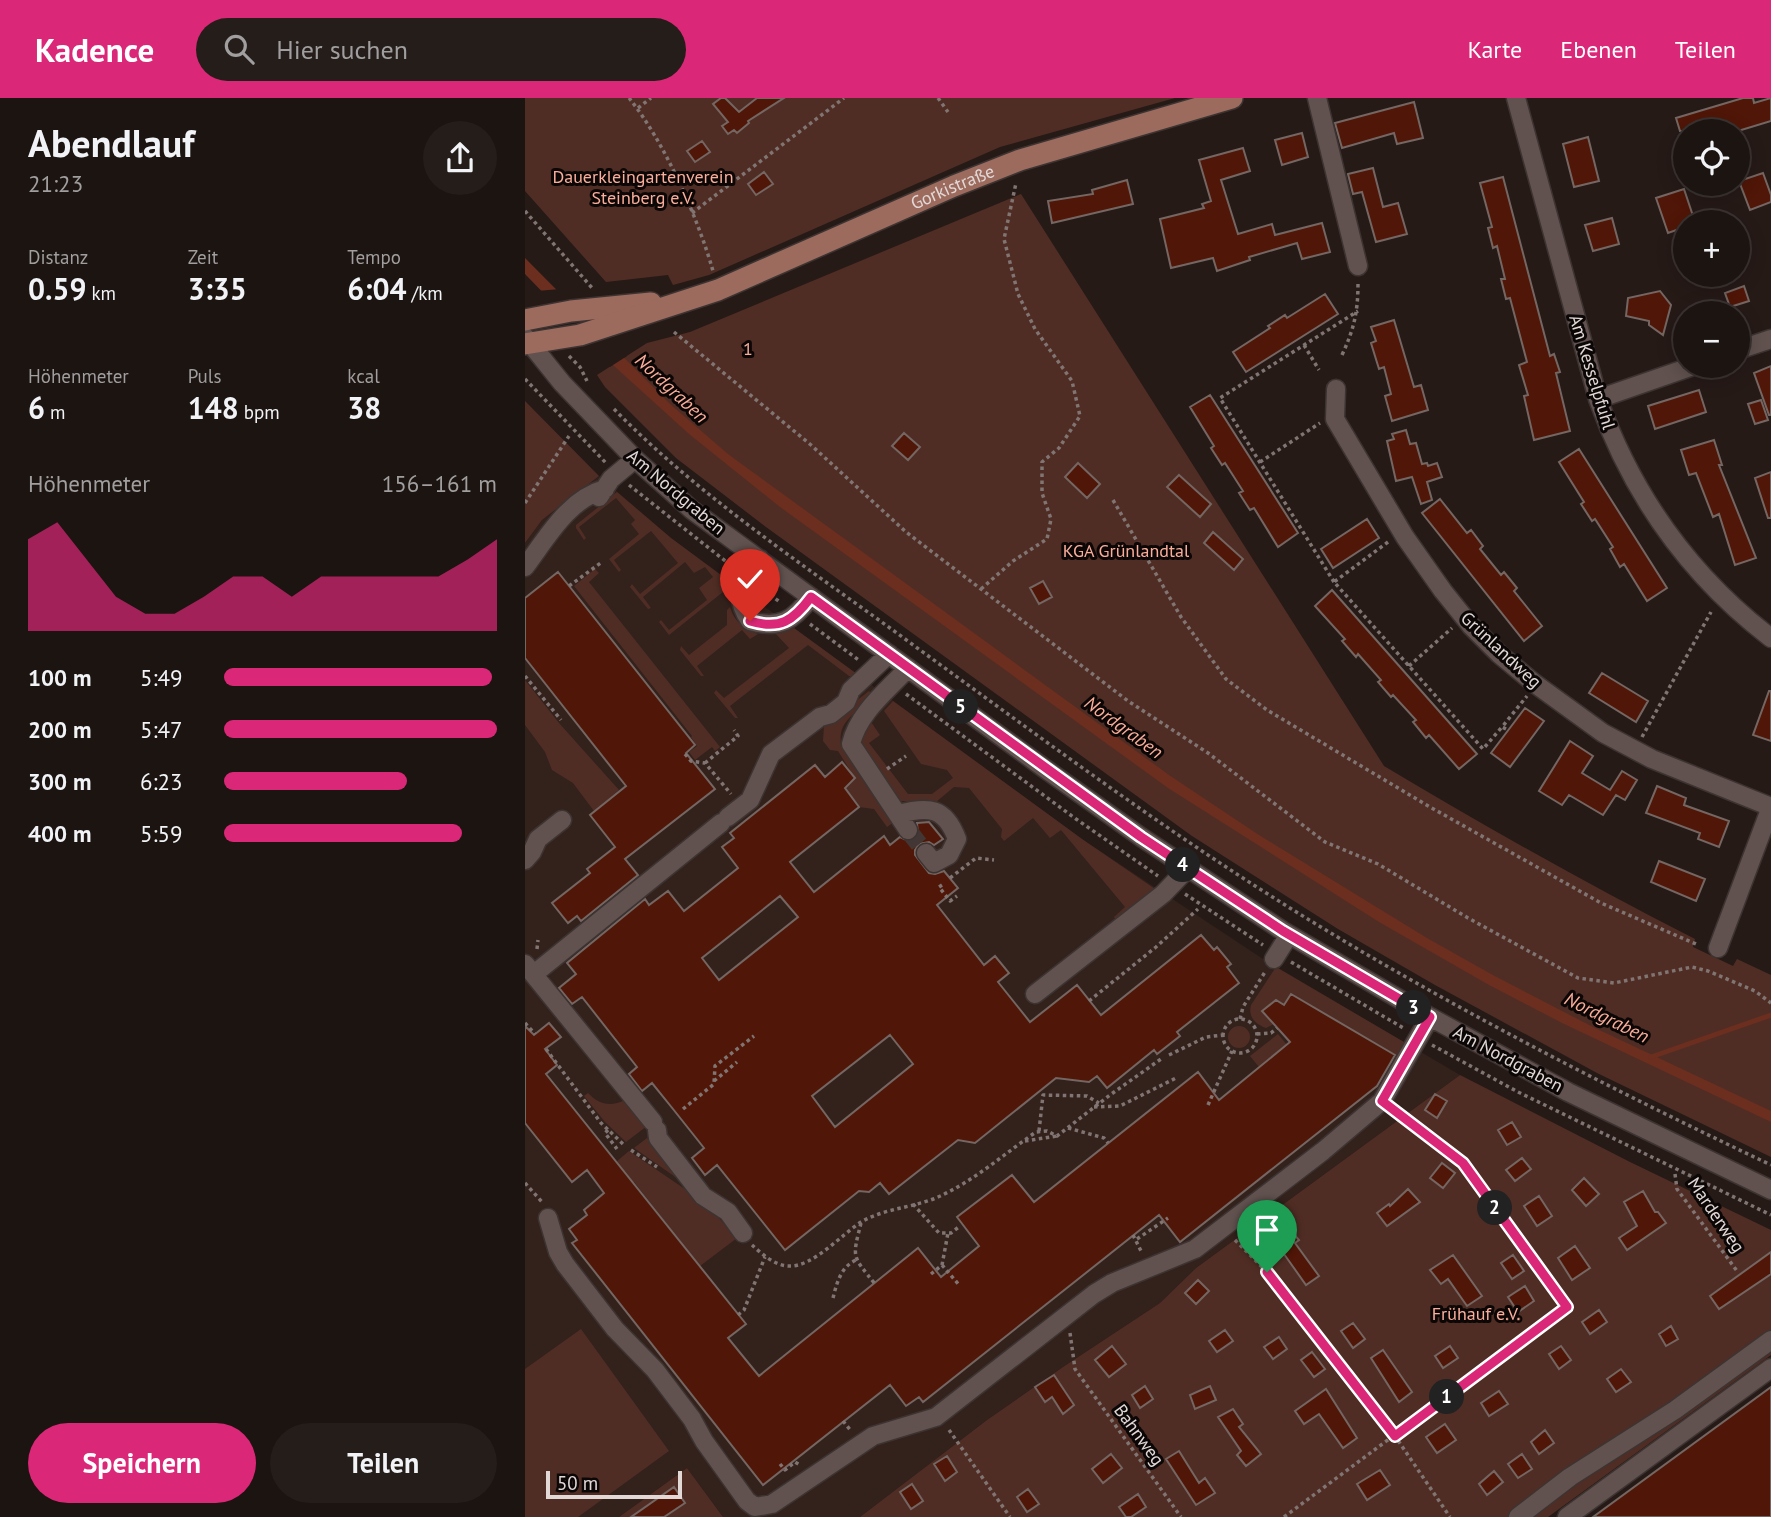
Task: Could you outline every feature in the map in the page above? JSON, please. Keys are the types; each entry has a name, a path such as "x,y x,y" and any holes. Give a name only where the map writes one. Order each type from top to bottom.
{"main road":[{"name":"Gorkistraße","path":"527,341 563,338 718,290 954,186 1020,160 1232,98"},
{"name":"Gorkistraße","path":"533,318 597,298 682,302"}],"street":[{"path":"1317,98 1358,266"},
{"name":"Am Kesselpfuhl","path":"1516,98 1598,399 1616,446 1637,487 1683,553 1771,638"},
{"path":"1750,346 1771,339"},
{"name":"Am Nordgraben","path":"527,341 562,383 635,459 692,510 1044,768 1188,869 1289,934 1430,1017 1568,1092 1771,1190"},
{"path":"1598,399 1673,373"},
{"name":"Grünlandweg","path":"1336,388 1335,419 1405,537 1471,626 1499,653 1534,683 1603,733 1652,759 1771,807"},
{"path":"525,567 565,514 590,493 605,489 611,479 635,459"},
{"path":"760,559 740,586 741,607 750,621 765,625 793,619 811,597"},
{"path":"745,1237 728,1212 703,1196 658,1138 655,1126 529,969 750,800 771,754 820,717 824,706 839,694 851,690 889,654"},
{"path":"908,668 863,717 854,732 851,744 908,830"},
{"path":"1715,955 1771,807"},
{"path":"898,814 921,808 950,820 957,839 949,855 934,863 926,853"},
{"path":"525,860 538,839 562,820"},
{"path":"1035,994 1163,894 1188,869"},
{"path":"1274,959 1289,934"},
{"path":"548,1218 558,1252 565,1264 615,1329 655,1370 692,1419 704,1441 747,1501 755,1507 783,1498 873,1436 936,1417 1112,1283 1195,1249 1265,1197 1382,1101 1430,1017"},
{"path":"1518,1517 1570,1477 1675,1410 1771,1340"},
{"path":"1567,1517 1771,1368"}],"path":[{"path":"629,98 638,108 668,160 702,232 718,290"},
{"path":"638,108 652,98"},
{"path":"692,213 844,98"},
{"path":"938,98 948,111"},
{"path":"980,589 1013,561 1047,539 1051,519 1042,494 1042,462 1059,448 1080,416 1072,381 1035,329 1018,294 1004,239 1020,160"},
{"path":"525,211 597,298"},
{"path":"1342,355 1358,311 1358,266"},
{"path":"1358,311 1220,398 1334,582 1483,749 1504,728 1530,692"},
{"path":"674,332 811,445 906,532 1128,701 1208,753 1325,842 1378,864 1578,978 1614,983 1692,967 1755,991 1771,1003"},
{"path":"1304,345 1319,370"},
{"path":"580,367 585,379 594,388"},
{"path":"611,405 645,440 719,502 1118,794 1212,857 1365,953 1491,1026 1631,1098 1771,1165"},
{"path":"1260,462 1323,422"},
{"path":"525,503 569,436"},
{"path":"1113,500 1181,617 1226,679 1267,710 1452,820 1601,903 1696,944"},
{"path":"1334,582 1395,537"},
{"path":"569,586 602,562"},
{"path":"1640,742 1711,612"},
{"path":"1409,666 1459,622"},
{"path":"525,676 561,720"},
{"path":"685,754 691,761 705,763 738,736 734,730"},
{"path":"888,768 906,756"},
{"path":"705,763 730,816"},
{"path":"950,878 976,858 994,860"},
{"path":"942,885 939,887 950,901 957,896"},
{"path":"1089,1001 1198,909"},
{"path":"1708,971 1715,955"},
{"path":"1240,1019 1244,1007 1274,959"},
{"path":"1240,1019 1253,1025 1257,1034 1255,1043 1242,1053 1227,1047 1223,1035 1227,1024 1240,1019"},
{"path":"526,1026 535,1034"},
{"path":"1257,1034 1271,1033 1277,1028"},
{"path":"1168,1055 1206,1037 1223,1035"},
{"path":"683,1109 714,1084 715,1066 754,1036"},
{"path":"546,1049 608,1130 623,1144"},
{"path":"1208,1105 1232,1051"},
{"path":"1023,1141 1057,1136 1161,1059"},
{"path":"714,1081 737,1062"},
{"path":"1094,1107 1120,1106 1176,1078"},
{"path":"1039,1131 1043,1095 1087,1096 1099,1103"},
{"path":"1284,1517 1567,1307 1463,1163 1382,1101"},
{"path":"1068,1128 1104,1138 1108,1143"},
{"path":"608,1130 604,1133 617,1149"},
{"path":"745,1237 765,1257 787,1267 809,1261 861,1223 935,1199 963,1185 1039,1131 1047,1131 1057,1136"},
{"name":"Marderweg","path":"1675,1174 1677,1189 1737,1271"},
{"path":"525,1183 543,1202 548,1218"},
{"path":"913,1204 939,1233 948,1233 960,1226"},
{"path":"1136,1239 1168,1218"},
{"path":"861,1223 855,1249 856,1260 875,1284"},
{"path":"931,1274 942,1265 948,1233"},
{"path":"1237,1242 1267,1272 1395,1436 1450,1517"},
{"path":"738,1315 744,1310 765,1257"},
{"path":"833,1298 843,1269 856,1260"},
{"path":"942,1265 960,1286"},
{"name":"Bahnweg","path":"1068,1315 1075,1369 1181,1517"},
{"path":"952,1435 1010,1517"}],"shaded area":[{"path":"525,258 670,404 728,454 1169,775 1259,835 1427,938 1593,1027 1771,1111 1771,1122 1562,1023 1489,985 1379,922 1168,788 780,507 689,434 614,366 525,274"},
{"path":"599,476 671,538 1082,839 1263,959 1460,1075 1196,1268 1160,1303 987,1420 860,1517 723,1517 687,1468 619,1517 525,1517 525,543 542,520"}],"green space":[{"name":"Dauerkleingartenverein Steinberg e.V.","path":"525,98 1175,98 1000,147 709,275 673,285 668,275 606,282 525,191"},
{"path":"1021,194 1384,766 1538,855 1695,939 1693,947 1733,966 1737,959 1771,975 1771,1157 1597,1073 1435,985 1338,929 1192,836 766,527 676,458 605,387 597,375 647,343 690,332"},
{"path":"525,401 599,476 542,520 525,543"},
{"path":"617,492 671,538 733,584 669,635 659,622 661,620 669,630 707,600 699,588 713,577 705,567 694,573 685,562 643,597 651,608 648,609 630,587 632,584 640,594 678,563 651,531 614,560 621,570 619,572 609,559 639,534 631,524 635,520 616,498 579,527 586,538 584,540 576,528 576,525"},
{"path":"595,569 599,573 589,582 720,747 715,751 712,747 695,760 689,752 697,746 692,736 574,586"},
{"path":"730,607 740,624 758,634 750,639 742,630 697,666 704,676 701,676 680,650 681,646 689,655 727,625 727,610"},
{"path":"794,628 857,674 854,677 849,676 808,645 730,706 738,718 735,718 714,693 716,690 724,698 789,648 775,633"},
{"path":"525,680 619,790 594,811 573,783 552,770 545,752 525,725"},
{"path":"869,691 872,694 867,701 846,722 841,744 894,822 887,827 874,809 859,807 842,784 848,785 855,778 838,751 830,750 823,741 824,726"},
{"path":"893,701 1155,889 1116,920 1114,917 1125,907 1061,830 1050,838 1033,818 1004,841 1001,837 1002,829 969,788 954,787 936,802 901,801 860,743 862,731 871,722 880,735 869,743 908,794 932,794 953,778 947,770 921,764 884,711"},
{"path":"1276,967 1409,1045 1401,1059 1291,994 1284,1005 1276,1000 1262,1011 1274,1024 1266,1028 1253,1020 1251,1005"},
{"path":"1239,1026 1247,1029 1250,1037 1247,1045 1239,1048 1231,1045 1228,1037 1231,1029"},
{"path":"1278,1034 1287,1045 1259,1067 1250,1056"},
{"name":"Frühauf e.V.","path":"1460,1075 1771,1230 1771,1355 1548,1517 860,1517 987,1420 1160,1303 1196,1268"},
{"path":"588,1093 605,1104 625,1100 647,1126 626,1142 584,1096"},
{"path":"647,1138 680,1178 681,1181 634,1148"},
{"path":"629,1151 704,1202 737,1238 700,1266 634,1182 617,1195 616,1162"},
{"path":"581,1329 669,1451 578,1517 525,1517 525,1369"},
{"path":"687,1468 723,1517 619,1517"}],"pier":[{"path":"560,289 627,356 610,367 537,291"}],"building":[{"path":"725,98 739,112 757,98 784,98 748,121 737,133 734,130 728,134 722,126 728,122 713,104"},
{"path":"1743,98 1753,98 1754,103 1771,98 1771,121 1750,127 1750,119 1676,118"},
{"path":"1414,102 1423,138 1397,144 1394,133 1342,148 1335,123"},
{"path":"1302,133 1308,157 1282,165 1275,140"},
{"path":"1588,137 1599,181 1574,187 1563,144"},
{"path":"702,141 710,152 695,162 687,151"},
{"path":"1243,148 1250,171 1221,180 1238,234 1272,224 1275,235 1322,223 1330,252 1302,259 1297,243 1249,257 1250,260 1217,271 1213,258 1171,268 1160,219 1204,208 1202,204 1211,201 1199,160"},
{"path":"1373,168 1383,207 1398,203 1407,234 1376,242 1362,192 1353,194 1348,174"},
{"path":"764,172 773,184 756,195 748,184"},
{"path":"1763,173 1771,202 1750,210 1745,196 1750,196 1750,177"},
{"path":"1503,177 1550,356 1554,354 1560,372 1556,373 1570,431 1534,440 1524,396 1528,395 1519,365 1527,362 1510,298 1506,299 1501,279 1505,279 1497,246 1493,248 1488,228 1492,227 1480,183"},
{"path":"1127,180 1133,204 1052,223 1048,201 1093,194 1092,190"},
{"path":"1673,193 1673,196 1686,196 1691,210 1673,210 1673,231 1668,233 1656,198"},
{"path":"1612,218 1619,244 1593,251 1585,225"},
{"path":"1744,287 1749,301 1728,301 1725,293"},
{"path":"1660,291 1671,305 1663,335 1649,325 1649,321 1626,316 1628,298"},
{"path":"1325,294 1338,314 1246,372 1233,352 1285,315 1287,318"},
{"path":"1394,320 1414,387 1421,385 1428,410 1392,421 1385,396 1391,394 1384,367 1379,369 1371,343 1376,341 1371,327"},
{"path":"1771,366 1771,415 1769,415 1754,373"},
{"path":"1699,390 1706,412 1655,429 1648,406"},
{"path":"1210,395 1298,533 1278,547 1254,508 1250,510 1239,493 1243,491 1225,463 1222,465 1211,448 1214,446 1190,407"},
{"path":"1761,400 1768,420 1755,424 1748,404"},
{"path":"1406,430 1410,444 1416,443 1422,464 1427,463 1428,466 1437,463 1442,477 1427,482 1432,500 1421,504 1412,477 1396,481 1387,441 1394,439 1392,434"},
{"path":"904,433 920,447 908,460 892,446"},
{"path":"1714,440 1722,465 1719,465 1756,558 1735,565 1719,514 1713,517 1696,473 1689,475 1681,450"},
{"path":"1579,449 1667,588 1647,601 1624,564 1620,567 1610,549 1613,547 1595,519 1592,521 1581,504 1584,502 1559,462"},
{"path":"1078,463 1100,484 1087,498 1065,477"},
{"path":"1771,472 1771,518 1768,518 1755,478"},
{"path":"1179,475 1211,504 1200,517 1167,487"},
{"path":"1440,499 1467,533 1471,530 1483,546 1480,549 1501,575 1504,572 1517,588 1514,591 1542,626 1524,641 1422,513"},
{"path":"1367,519 1379,538 1333,568 1321,549"},
{"path":"1213,532 1243,559 1234,570 1204,543"},
{"path":"558,572 695,745 686,753 715,789 625,859 638,875 581,921 577,916 568,923 552,903 590,873 587,869 615,847 590,815 626,786 525,658 525,598"},
{"path":"1043,581 1052,597 1039,604 1030,588"},
{"path":"1332,590 1477,754 1459,769 1429,735 1426,738 1413,722 1416,720 1393,695 1391,697 1378,682 1381,680 1358,654 1356,657 1342,641 1345,639 1315,606"},
{"path":"1602,673 1648,701 1636,722 1589,693"},
{"path":"1771,691 1771,741 1753,735"},
{"path":"1525,708 1544,721 1510,767 1491,753"},
{"path":"1570,741 1593,756 1582,773 1610,790 1622,771 1637,780 1625,800 1616,795 1603,815 1569,795 1562,805 1539,791"},
{"path":"842,762 855,778 845,788 859,807 790,862 814,892 884,836 890,845 900,837 909,841 918,834 917,823 929,822 943,839 934,845 929,842 919,844 915,855 929,873 944,871 958,888 937,905 984,965 995,956 1009,973 998,982 1030,1022 1077,985 1101,1015 1201,935 1214,950 1217,947 1231,964 1227,967 1239,983 1177,1032 1180,1036 1157,1054 1154,1050 1107,1088 1097,1076 1089,1082 1056,1078 975,1143 958,1140 889,1194 880,1183 869,1192 859,1191 785,1250 717,1165 705,1175 692,1158 704,1148 652,1083 642,1091 629,1074 637,1067 582,997 572,1004 559,988 576,974 567,963 645,899 649,905 668,891 684,911 738,868 722,847 734,838 730,833 815,765 825,777","holes":["780,896 798,917 719,980 702,958","890,1035 913,1064 835,1127 812,1096"]},
{"path":"1657,786 1686,798 1684,805 1729,821 1719,847 1698,839 1700,833 1646,813"},
{"path":"1659,861 1705,879 1696,901 1651,882"},
{"path":"1291,994 1395,1055 1377,1086 1180,1242 1159,1215 923,1402 919,1397 906,1406 890,1385 763,1485 572,1243 577,1240 569,1229 587,1215 584,1210 604,1193 587,1170 572,1182 525,1123 525,1026 534,1035 549,1023 561,1037 545,1049 557,1065 546,1074 746,1324 728,1338 759,1376 918,1248 941,1277 979,1246 957,1217 1012,1175 1034,1202 1198,1072 1219,1100 1290,1042 1262,1011 1276,1000 1284,1005"},
{"path":"1435,1094 1447,1101 1437,1118 1425,1110"},
{"path":"1512,1122 1521,1137 1507,1145 1498,1130"},
{"path":"1522,1158 1531,1169 1515,1181 1506,1170"},
{"path":"1442,1163 1455,1173 1443,1188 1430,1178"},
{"path":"1584,1178 1599,1194 1586,1206 1572,1190"},
{"path":"1408,1189 1420,1202 1387,1226 1377,1213 1389,1204 1390,1206"},
{"path":"1643,1191 1655,1212 1658,1212 1666,1223 1627,1250 1619,1238 1637,1226 1624,1202"},
{"path":"1539,1196 1552,1216 1537,1226 1524,1206"},
{"path":"1285,1224 1299,1240 1295,1243 1319,1276 1306,1285 1284,1254 1281,1256 1267,1240"},
{"path":"1575,1246 1590,1268 1572,1280 1558,1258"},
{"path":"1771,1252 1771,1274 1719,1309 1710,1296"},
{"path":"1453,1255 1482,1296 1467,1306 1448,1279 1441,1284 1430,1270"},
{"path":"1513,1255 1524,1271 1512,1279 1501,1263"},
{"path":"1198,1280 1209,1291 1196,1304 1185,1293"},
{"path":"1525,1286 1534,1301 1518,1312 1508,1297"},
{"path":"1599,1310 1607,1322 1590,1334 1582,1322"},
{"path":"1353,1323 1365,1339 1353,1348 1341,1331"},
{"path":"1671,1326 1678,1339 1666,1346 1659,1334"},
{"path":"1225,1330 1233,1341 1217,1352 1209,1341"},
{"path":"1279,1337 1287,1349 1273,1359 1264,1347"},
{"path":"1112,1346 1126,1364 1109,1377 1095,1360"},
{"path":"1450,1346 1458,1358 1443,1368 1435,1356"},
{"path":"1561,1346 1571,1360 1559,1369 1549,1354"},
{"path":"1383,1350 1412,1392 1399,1402 1371,1358"},
{"path":"1312,1352 1325,1369 1314,1377 1301,1360"},
{"path":"1621,1369 1631,1382 1616,1392 1607,1379"},
{"path":"1054,1375 1074,1405 1063,1414 1052,1397 1045,1402 1035,1387"},
{"path":"1145,1386 1153,1399 1140,1408 1132,1395"},
{"path":"1210,1386 1216,1400 1195,1409 1190,1395"},
{"path":"1771,1387 1771,1517 1593,1517"},
{"path":"1326,1389 1357,1438 1343,1448 1319,1414 1304,1424 1295,1411"},
{"path":"1499,1391 1508,1404 1489,1416 1481,1403"},
{"path":"1233,1409 1243,1424 1239,1427 1261,1454 1246,1466 1237,1455 1241,1451 1218,1417"},
{"path":"1445,1424 1456,1440 1437,1453 1426,1437"},
{"path":"1545,1430 1554,1443 1539,1454 1531,1442"},
{"path":"1179,1451 1199,1483 1205,1478 1215,1493 1196,1505 1166,1459"},
{"path":"1111,1454 1122,1468 1103,1483 1092,1469"},
{"path":"1522,1454 1532,1469 1518,1478 1508,1464"},
{"path":"947,1456 957,1472 945,1481 934,1464"},
{"path":"1380,1470 1390,1485 1367,1500 1357,1484"},
{"path":"1494,1471 1503,1482 1487,1495 1479,1484"},
{"path":"912,1484 923,1501 911,1509 900,1492"},
{"path":"674,1487 685,1503 664,1517 631,1517"},
{"path":"1028,1489 1039,1504 1027,1512 1017,1497"},
{"path":"1138,1494 1146,1507 1131,1517 1126,1517 1119,1507"}],"waterway":[{"path":"1651,1057 1771,1015"}],"tunnel":[{"path":"908,830 926,853"}],"route":[{"path":"750,621 765,625 793,619 811,597 1141,837 1283,931 1430,1017 1382,1101 1463,1163 1567,1307 1395,1436 1267,1272"}],"park label":[{"name":"1","path":"748,349"},
{"name":"KGA Grünlandtal","path":"1126,551"}],"water label":[{"name":"Nordgraben","path":"672,388"},
{"name":"Nordgraben","path":"1124,727"},
{"name":"Nordgraben","path":"1607,1017"}]}
